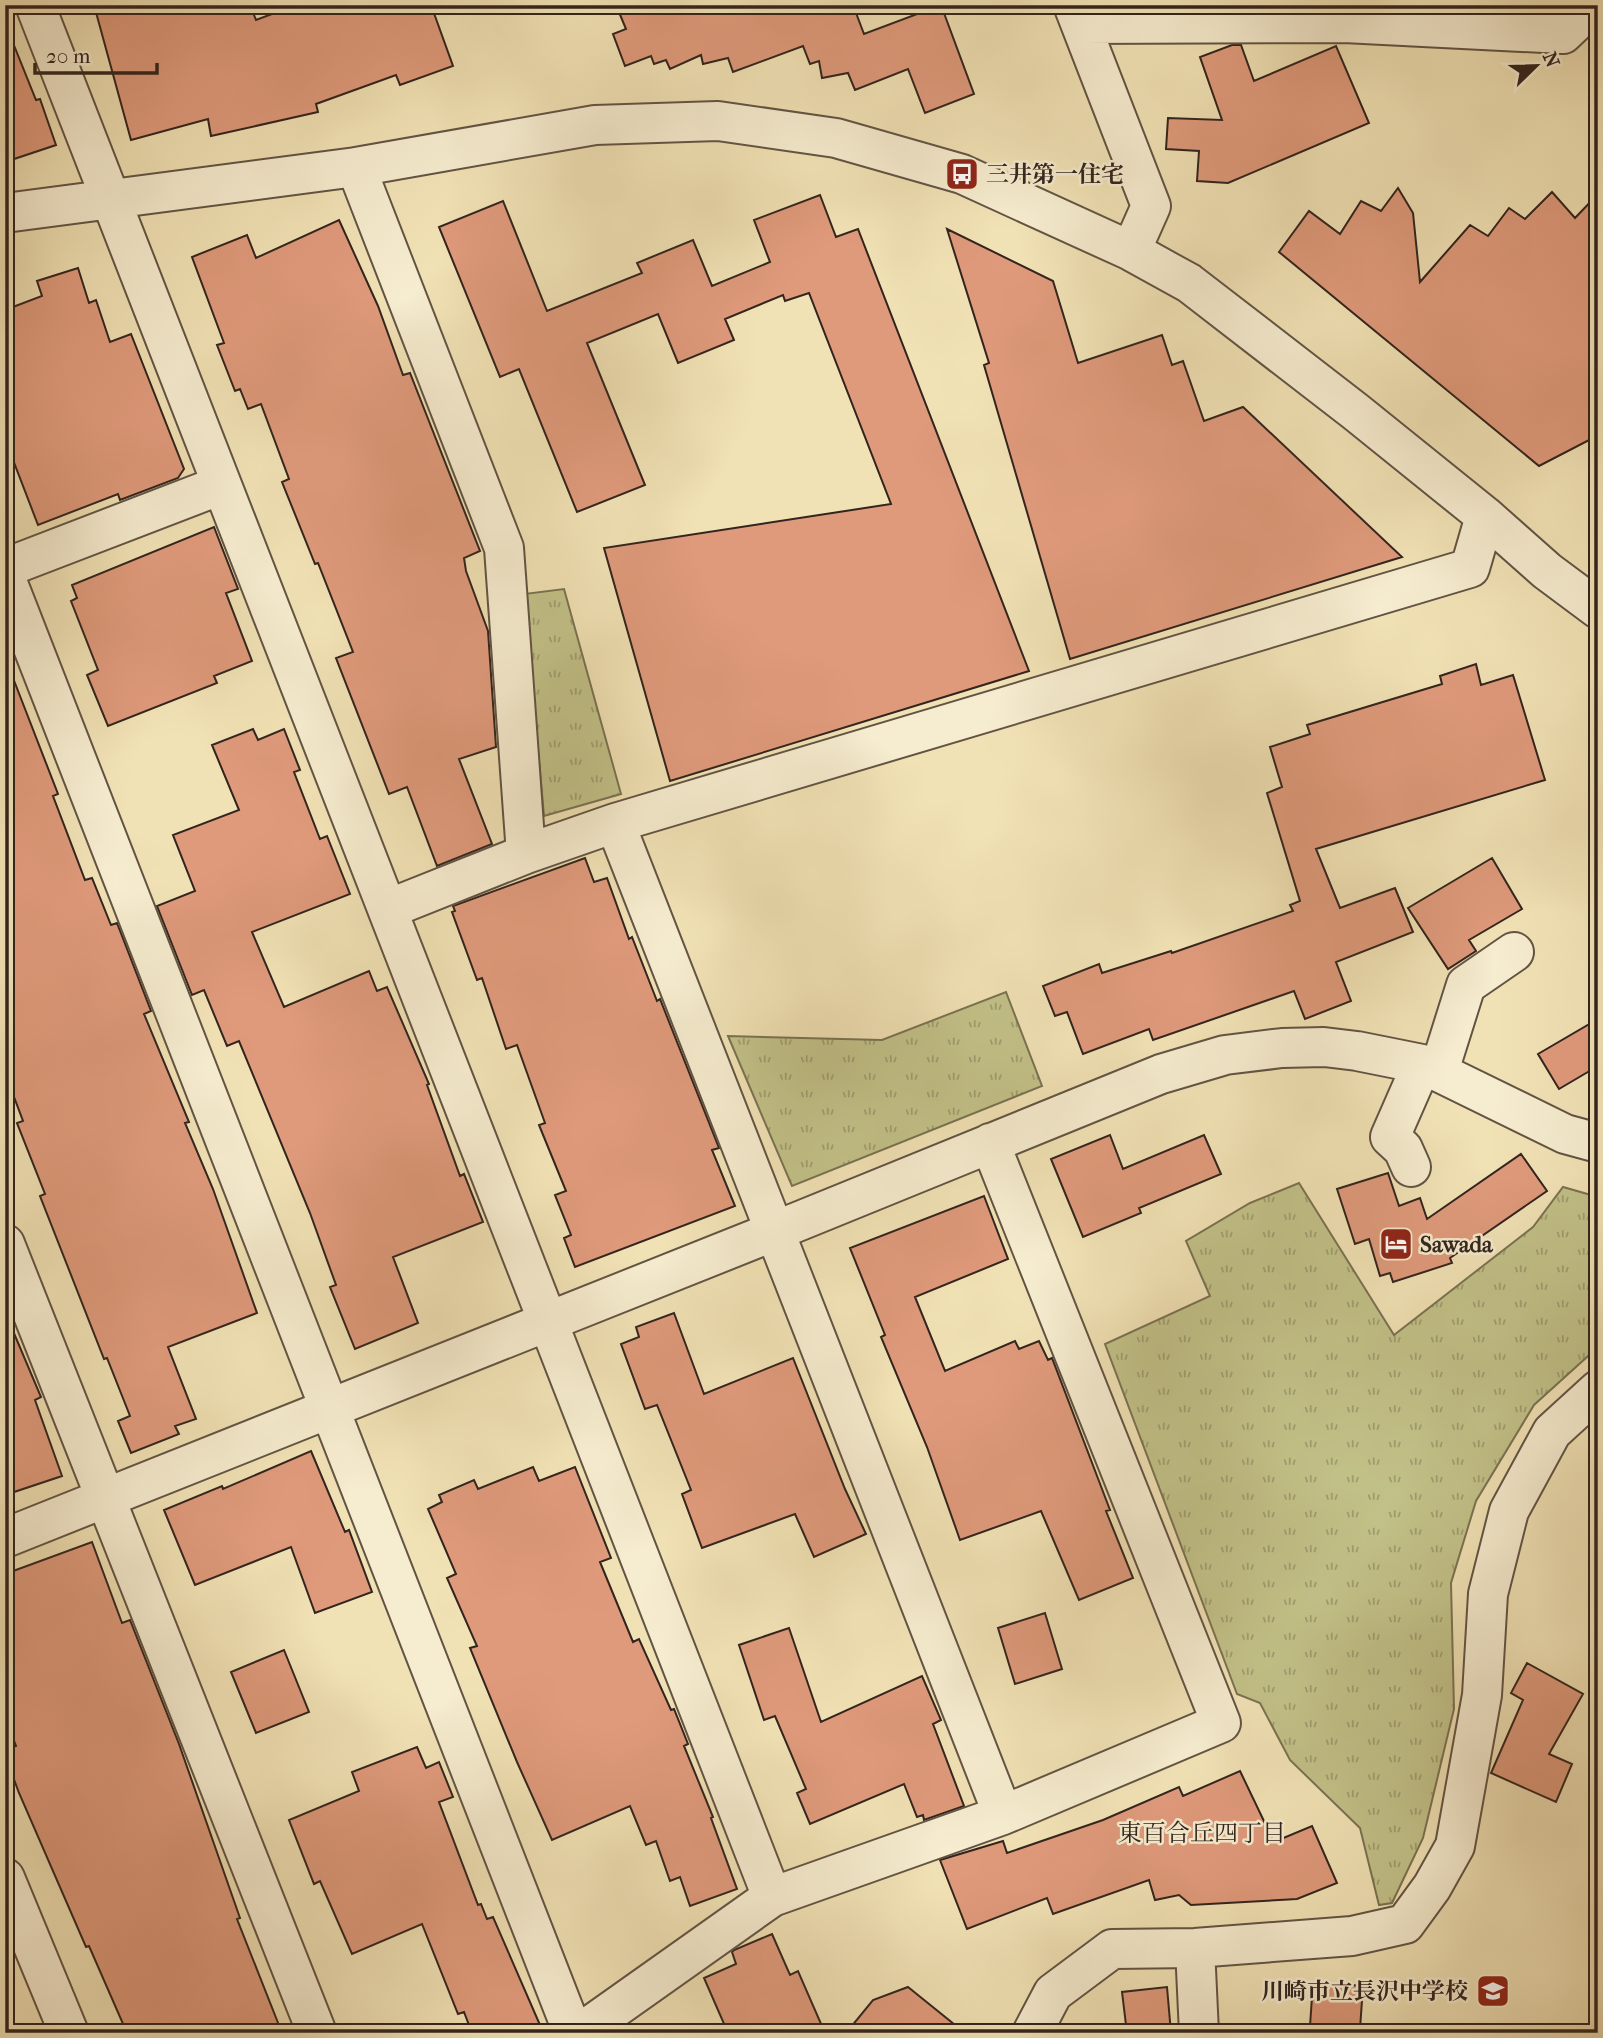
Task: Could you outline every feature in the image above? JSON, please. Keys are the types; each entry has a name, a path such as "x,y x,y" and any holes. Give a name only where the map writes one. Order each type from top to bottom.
{"street":[{"path":"35,5 772,1897"},
{"path":"1131,251 1151,206 1077,15 1340,14 1563,34 1586,12 1583,5"},
{"path":"5,213 356,167 595,125 718,121 836,138 962,173 1131,251 1200,291 1485,516 1547,571 1598,609"},
{"path":"356,167 504,548 526,854"},
{"path":"5,568 221,485"},
{"path":"388,909 526,854 615,823 1469,568 1485,516"},
{"path":"5,576 573,2033"},
{"path":"615,823 1003,1815"},
{"path":"1411,1167 1403,1149 1390,1137 1430,1067 1466,985 1514,952"},
{"path":"5,1538 108,1499 1161,1074 1225,1055 1282,1048 1324,1047 1430,1067 1565,1134 1598,1143"},
{"path":"580,2033 772,1897 1003,1815 1221,1723 990,1143"},
{"path":"5,1244 317,2033"},
{"path":"1032,2033 1053,1993 1112,1950 1195,1948 1352,1936 1405,1924 1432,1887 1455,1846 1482,1695 1488,1594 1509,1511 1552,1432 1598,1390"},
{"path":"5,1878 69,2033"},
{"path":"1195,1948 1199,2033"}],"green space":[{"path":"564,589 621,794 544,816 524,594"},
{"path":"1006,992 1042,1086 792,1186 728,1036 882,1040"},
{"path":"1299,1183 1394,1335 1533,1227 1563,1187 1598,1197 1598,1347 1534,1405 1476,1501 1451,1583 1454,1709 1423,1838 1392,1903 1379,1905 1360,1828 1290,1760 1260,1703 1237,1694 1105,1344 1210,1296 1186,1241 1250,1203"}],"building":[{"path":"94,5 250,5 256,20 296,5 431,5 453,66 400,85 396,75 316,104 318,112 211,136 208,119 131,140"},
{"path":"616,5 853,5 864,34 941,5 974,94 925,113 908,69 855,90 848,73 822,78 819,61 810,64 803,46 733,72 728,58 703,64 701,55 670,69 666,60 654,64 651,56 625,66 613,34 626,29"},
{"path":"5,28 36,100 40,99 56,145 5,162"},
{"path":"1232,45 1241,45 1254,81 1336,46 1369,123 1228,183 1197,181 1199,151 1166,149 1168,118 1222,120 1200,57"},
{"path":"1398,188 1413,213 1420,282 1470,225 1488,236 1509,208 1525,219 1552,192 1575,218 1598,194 1598,421 1591,428 1595,437 1539,466 1279,252 1309,211 1340,234 1361,201 1381,211"},
{"path":"820,195 836,237 858,229 1029,671 670,781 604,548 891,504 809,293 785,301 783,295 725,319 734,340 678,363 658,314 587,343 645,485 577,512 519,369 500,377 439,227 503,201 547,311 642,273 637,263 693,240 712,286 770,262 754,220"},
{"path":"339,220 378,306 403,375 410,373 480,551 464,558 466,571 488,631 496,747 459,759 492,844 437,866 407,787 389,794 336,658 353,652 282,482 289,479 261,404 248,409 240,389 235,391 217,345 224,343 192,257 247,235 256,258"},
{"path":"947,229 1053,281 1078,363 1162,335 1172,365 1183,361 1204,421 1243,407 1402,557 1070,659 984,365 989,363"},
{"path":"78,268 89,303 96,300 110,342 131,334 184,469 178,478 120,500 118,494 38,525 5,439 5,310 42,296 37,281"},
{"path":"214,527 238,589 226,593 252,661 214,676 217,683 108,726 87,675 98,670 71,601 77,598 72,585"},
{"path":"1476,664 1481,685 1513,675 1545,780 1316,849 1340,908 1395,888 1413,932 1336,962 1351,1001 1305,1019 1294,991 1153,1040 1149,1029 1083,1054 1067,1012 1055,1016 1043,986 1099,964 1102,973 1171,951 1172,953 1293,911 1290,905 1300,901 1267,793 1282,787 1270,747 1310,734 1307,725 1442,684 1440,676"},
{"path":"8,665 58,794 53,796 85,880 92,878 111,925 117,923 151,1011 144,1014 189,1122 185,1123 213,1189 257,1313 168,1347 196,1419 175,1426 179,1434 131,1453 118,1421 130,1416 107,1358 104,1359 40,1196 45,1194 17,1123 23,1121 5,1073 5,666"},
{"path":"253,729 258,740 284,729 300,770 294,772 320,839 327,836 350,894 252,932 284,1007 369,971 377,991 387,987 429,1084 427,1085 460,1176 464,1174 483,1222 393,1257 418,1323 355,1349 330,1287 336,1285 310,1213 239,1041 227,1046 204,990 192,995 157,906 195,891 173,835 239,810 212,745"},
{"path":"585,858 594,882 607,878 629,939 632,937 657,1001 660,999 719,1148 712,1150 735,1206 575,1267 564,1238 571,1235 555,1195 566,1191 539,1125 545,1123 517,1045 506,1049 482,978 477,980 452,912 455,911 453,906"},
{"path":"1492,858 1522,909 1469,940 1476,951 1448,969 1408,908"},
{"path":"1598,1019 1598,1066 1559,1089 1538,1054"},
{"path":"1110,1135 1123,1169 1204,1135 1221,1174 1139,1208 1141,1213 1083,1237 1051,1159"},
{"path":"1521,1154 1547,1191 1450,1258 1452,1263 1393,1282 1390,1273 1380,1276 1369,1239 1355,1244 1337,1189 1388,1173 1399,1206 1420,1198 1427,1219"},
{"path":"984,1196 1008,1259 915,1297 945,1371 1015,1341 1019,1349 1039,1341 1048,1360 1052,1358 1110,1510 1106,1511 1133,1578 1079,1600 1041,1511 960,1540 927,1447 881,1337 885,1335 850,1248"},
{"path":"5,1312 41,1397 35,1400 62,1476 5,1495"},
{"path":"674,1313 704,1394 793,1358 845,1489 866,1534 814,1557 795,1514 702,1548 682,1494 691,1490 657,1405 645,1409 621,1344 639,1337 636,1327"},
{"path":"311,1451 345,1532 349,1530 372,1592 315,1613 291,1547 195,1585 164,1510 222,1486 223,1489"},
{"path":"533,1467 539,1481 575,1467 611,1558 600,1562 633,1642 639,1639 671,1710 674,1709 688,1744 684,1746 713,1817 711,1818 737,1889 690,1906 680,1877 670,1881 656,1841 646,1845 630,1806 552,1840 470,1648 477,1646 447,1578 456,1574 428,1509 442,1502 439,1495 474,1480 478,1489"},
{"path":"92,1542 122,1623 130,1620 179,1744 240,1918 237,1919 282,2033 127,2033 19,1793 5,1755 5,1750 16,1746 5,1718 5,1574"},
{"path":"1045,1613 1062,1669 1015,1684 998,1628"},
{"path":"789,1628 821,1722 922,1676 941,1720 933,1724 964,1806 924,1820 923,1815 917,1817 904,1784 810,1824 797,1793 806,1789 775,1716 764,1720 739,1645"},
{"path":"284,1650 309,1712 256,1733 231,1672"},
{"path":"1527,1663 1583,1694 1549,1754 1572,1764 1556,1802 1491,1773 1523,1700 1511,1693"},
{"path":"417,1747 426,1768 439,1762 453,1797 439,1802 478,1905 481,1904 487,1919 493,1917 540,2025 521,2033 472,2033 464,2012 458,2014 422,1924 352,1954 320,1881 314,1884 289,1820 359,1791 352,1772"},
{"path":"1240,1771 1274,1842 1312,1826 1337,1883 1297,1899 1191,1905 1179,1895 1155,1900 1149,1880 1053,1914 1047,1898 967,1929 940,1860 1003,1841 1007,1853 1103,1820 1179,1787 1183,1796"},
{"path":"772,1934 790,1975 798,1971 825,2033 728,2033 704,1978 736,1964 732,1952 734,1950"},
{"path":"1313,1982 1363,1986 1360,2029 1310,2026"},
{"path":"908,1987 965,2033 846,2033 873,2000"},
{"path":"1167,1987 1171,2033 1127,2033 1122,1992"}],"place":[{"name":"三井第一住宅","path":"962,174"},
{"name":"Sawada","path":"1396,1244"},
{"name":"川崎市立長沢中学校","path":"1493,1991"}],"district":[{"name":"東百合丘四丁目","path":"1202,1833"}]}
